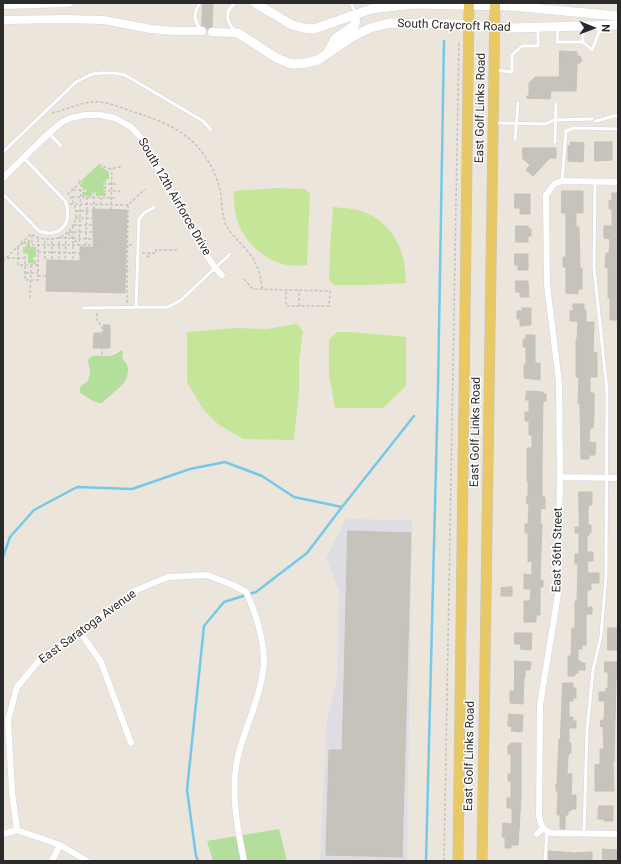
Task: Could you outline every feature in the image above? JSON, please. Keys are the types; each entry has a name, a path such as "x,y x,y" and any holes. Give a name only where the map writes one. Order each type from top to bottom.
{"main road":[{"name":"South Craycroft Road","path":"255,3 292,25 303,28 320,28 356,14 382,7 412,3 495,4 618,16"},
{"name":"East Golf Links Road","path":"458,861 469,4"},
{"name":"East Golf Links Road","path":"482,861 495,4"},
{"path":"328,54 336,38 355,25 356,14"},
{"name":"South Craycroft Road","path":"238,33 275,57 295,64 318,60 350,38 370,28 390,23 450,24 507,28 558,28 618,25"}],"street":[{"path":"3,5 69,3"},
{"path":"3,20 104,20 151,29 202,31"},
{"path":"212,32 238,33"},
{"name":"South 12th Airforce Drive","path":"3,178 62,122 85,115 100,115 116,118 131,127 141,138 204,251 215,268 222,275"},
{"path":"562,181 618,182"},
{"name":"East 36th Street","path":"545,830 540,822 539,815 540,705 558,594 560,477 560,382 547,285 546,195 554,184 562,181"},
{"path":"560,477 618,478"},
{"name":"East Saratoga Avenue","path":"17,830 12,792 8,727 8,720 17,687 42,657 80,632 134,591 168,577 207,575 232,584 246,592 254,611 263,642 264,670 238,756 234,793 238,830 244,861"},
{"path":"80,632 101,662 131,743"},
{"path":"3,834 17,830 60,845 87,861"},
{"path":"537,834 545,830 554,833 618,834"},
{"path":"52,861 60,845"}],"lane":[{"path":"200,3 195,12 195,18 202,31"},
{"path":"235,3 228,11 227,17 230,26 238,33"},
{"path":"351,3 356,14"},
{"path":"402,3 412,3"},
{"path":"583,26 583,42"},
{"path":"558,28 557,42 583,42 592,50 601,26"},
{"path":"494,70 512,72 512,55 522,46 538,46 538,28"},
{"path":"3,152 76,82 92,74 114,73 125,75 203,121 211,130"},
{"path":"515,140 518,103"},
{"path":"555,142 556,104"},
{"path":"596,121 618,115"},
{"path":"494,123 546,124 556,120 592,119"},
{"path":"562,181 566,132 574,128 618,129"},
{"path":"49,133 61,146"},
{"path":"3,194 39,231 50,233 56,232 62,228 68,219 65,200 24,158"},
{"path":"584,833 587,731 593,670 601,636 606,576 607,390 594,268 595,182"},
{"path":"136,307 139,219 144,213 154,207"},
{"path":"84,308 168,307 175,304 230,254"},
{"path":"545,830 545,861"}],"path":[{"path":"444,861 459,41"},
{"path":"99,164 105,168 112,169 122,166"},
{"path":"111,210 112,169"},
{"path":"78,180 80,182 79,245"},
{"path":"59,238 67,233 76,218 75,204 68,194 80,182"},
{"path":"103,184 117,184"},
{"path":"66,204 128,205 145,189"},
{"path":"72,190 85,190"},
{"path":"103,191 120,191"},
{"path":"76,211 93,210 94,192"},
{"path":"71,197 116,198"},
{"path":"86,245 87,197"},
{"path":"101,198 101,205"},
{"path":"127,308 128,205"},
{"path":"76,218 92,218"},
{"path":"73,225 92,225"},
{"path":"73,225 73,259"},
{"path":"62,228 79,245"},
{"path":"67,233 92,232"},
{"path":"65,259 67,233"},
{"path":"3,261 31,234 38,238 45,239 92,239"},
{"path":"32,235 32,245 103,246"},
{"path":"6,258 25,257 25,280 38,280 38,238"},
{"path":"59,238 59,259"},
{"path":"45,239 45,259"},
{"path":"52,239 52,259"},
{"path":"119,245 142,245 142,253 156,253 156,250 179,250"},
{"path":"18,247 18,265 38,265"},
{"path":"38,252 80,253"},
{"path":"146,256 150,257 150,253"},
{"path":"30,298 31,265"},
{"path":"25,273 38,273"},
{"path":"38,276 46,276"},
{"path":"244,279 253,289 330,291 329,306 286,306 286,290"},
{"path":"299,290 299,306"},
{"path":"97,308 96,320 102,327 102,356"}],"shaded area":[{"path":"346,519 412,520 407,861 321,861 320,858 327,719 337,680 339,590 326,558"}],"green space":[{"path":"98,165 109,172 109,179 106,179 106,182 103,182 103,186 106,186 106,189 103,189 103,192 106,193 106,196 96,196 96,192 92,192 92,196 82,196 82,192 86,192 86,189 82,189 82,180"},
{"path":"277,188 305,189 310,194 307,265 285,265 268,258 255,248 245,236 238,222 234,203 234,191"},
{"path":"333,207 361,211 382,222 396,239 400,249 406,283 334,285 329,280"},
{"path":"28,240 30,240 30,247 36,247 36,257 33,257 33,260 36,261 36,264 28,263 28,254 23,253 23,247 26,247"},
{"path":"297,324 303,331 299,361 299,391 294,440 243,439 218,424 203,409 187,382 187,332 235,328 267,329"},
{"path":"337,332 406,337 406,386 383,408 335,408 329,374 329,340"},
{"path":"121,350 123,352 122,358 127,364 128,370 124,383 102,403 93,401 80,393 81,387 88,381 89,378 89,359 93,356 111,356"},
{"path":"279,829 287,861 213,861 207,841"}],"building":[{"path":"203,3 213,3 212,27 207,30 205,26 202,26"},
{"path":"560,51 577,52 577,56 580,56 582,60 580,63 577,63 576,91 551,91 550,99 526,98 529,94 529,83 535,77 559,77"},
{"path":"571,142 584,143 583,162 568,161 568,146 570,146"},
{"path":"595,142 612,142 612,160 595,161"},
{"path":"523,148 556,148 556,158 550,158 533,176 526,170 530,165 523,159"},
{"path":"562,191 583,191 583,213 576,213 576,227 579,227 580,268 582,268 582,289 578,289 578,294 566,293 566,267 563,267 563,257 566,257 566,213 562,213"},
{"path":"612,193 618,193 618,320 610,320 608,268 605,267 606,253 609,253 610,239 604,238 604,226 612,226 612,209 609,209 609,201 612,200"},
{"path":"515,194 530,194 530,214 520,214 520,208 515,208"},
{"path":"93,209 127,210 125,293 46,291 47,260 80,261 80,247 93,247"},
{"path":"516,226 528,226 528,229 531,229 531,236 528,236 528,242 516,242"},
{"path":"515,254 528,254 528,270 518,270 518,265 515,265"},
{"path":"516,281 528,281 529,297 520,297 520,292 516,292"},
{"path":"573,304 584,304 584,310 586,310 586,322 594,322 593,352 597,353 597,377 590,377 590,393 594,393 594,415 593,428 590,428 589,442 596,443 595,455 589,455 589,459 581,459 580,404 578,404 579,377 576,377 576,339 578,321 570,321 570,311 573,311"},
{"path":"522,308 531,308 531,325 520,326 520,319 517,319 517,311 522,311"},
{"path":"104,325 110,325 110,348 93,348 94,333 103,333"},
{"path":"526,335 535,335 535,363 540,363 540,380 524,378 526,347 523,347 523,339 526,339"},
{"path":"527,391 543,392 543,394 546,394 546,401 543,401 542,462 542,497 545,497 545,509 541,508 540,524 542,524 540,580 543,580 543,587 540,587 540,615 536,615 536,622 524,622 524,601 530,601 531,589 524,589 524,574 532,575 532,561 528,562 528,533 525,533 525,524 528,524 529,504 526,503 528,496 527,448 532,448 532,435 529,435 529,421 525,421 525,412 529,412 529,400 526,400"},
{"path":"579,492 592,492 592,505 589,505 588,509 588,525 591,525 591,533 589,532 589,536 587,536 587,552 593,552 593,561 587,561 588,573 599,573 599,583 591,583 591,590 587,590 587,607 592,607 592,614 586,614 586,645 582,645 582,649 578,649 578,661 585,663 585,670 578,670 578,673 575,673 575,676 568,676 568,656 571,656 572,628 575,628 575,601 577,601 578,564 575,564 575,554 579,554 579,533 575,533 575,527 579,527"},
{"path":"348,531 411,533 402,857 326,855 329,750 342,750"},
{"path":"512,587 512,596 501,596 501,588"},
{"path":"608,628 618,628 618,650 608,650"},
{"path":"515,633 532,633 531,650 520,649 521,644 515,644"},
{"path":"515,661 531,662 530,670 525,670 523,704 510,703 510,691 514,691"},
{"path":"605,662 618,662 613,762 614,791 595,791 595,765 600,764 600,749 604,749 603,727 600,726 601,720 604,720 605,701 599,701 599,692 606,692 606,688 608,688 608,672 605,672"},
{"path":"563,683 573,683 573,688 576,688 576,698 573,698 573,701 569,701 569,717 573,717 573,721 576,721 576,728 569,728 571,753 569,753 568,757 567,774 572,774 571,795 576,795 576,809 571,809 571,811 568,811 568,815 565,815 565,829 560,829 560,815 557,815 558,791 556,791 556,784"},
{"path":"509,714 523,715 522,732 511,731 512,727 508,726"},
{"path":"511,743 521,743 521,799 518,845 511,845 511,848 505,848 505,837 502,837 503,823 512,824 512,808 507,808 507,798 511,798 511,781 508,781 508,774 511,774 511,754 508,754 508,745 511,745"},
{"path":"599,806 613,806 613,821 598,819"},
{"path":"603,849 618,850 618,861 603,861"},
{"path":"549,851 575,853 592,852 592,861 549,861"}],"waterway":[{"path":"426,861 438,387 444,41"},
{"path":"3,557 10,537 34,510 77,487 132,489 190,469 225,462 262,476 294,497 342,507 414,416"},
{"path":"198,861 196,856 187,790 204,626 224,602 256,592 307,553 342,507"}]}
